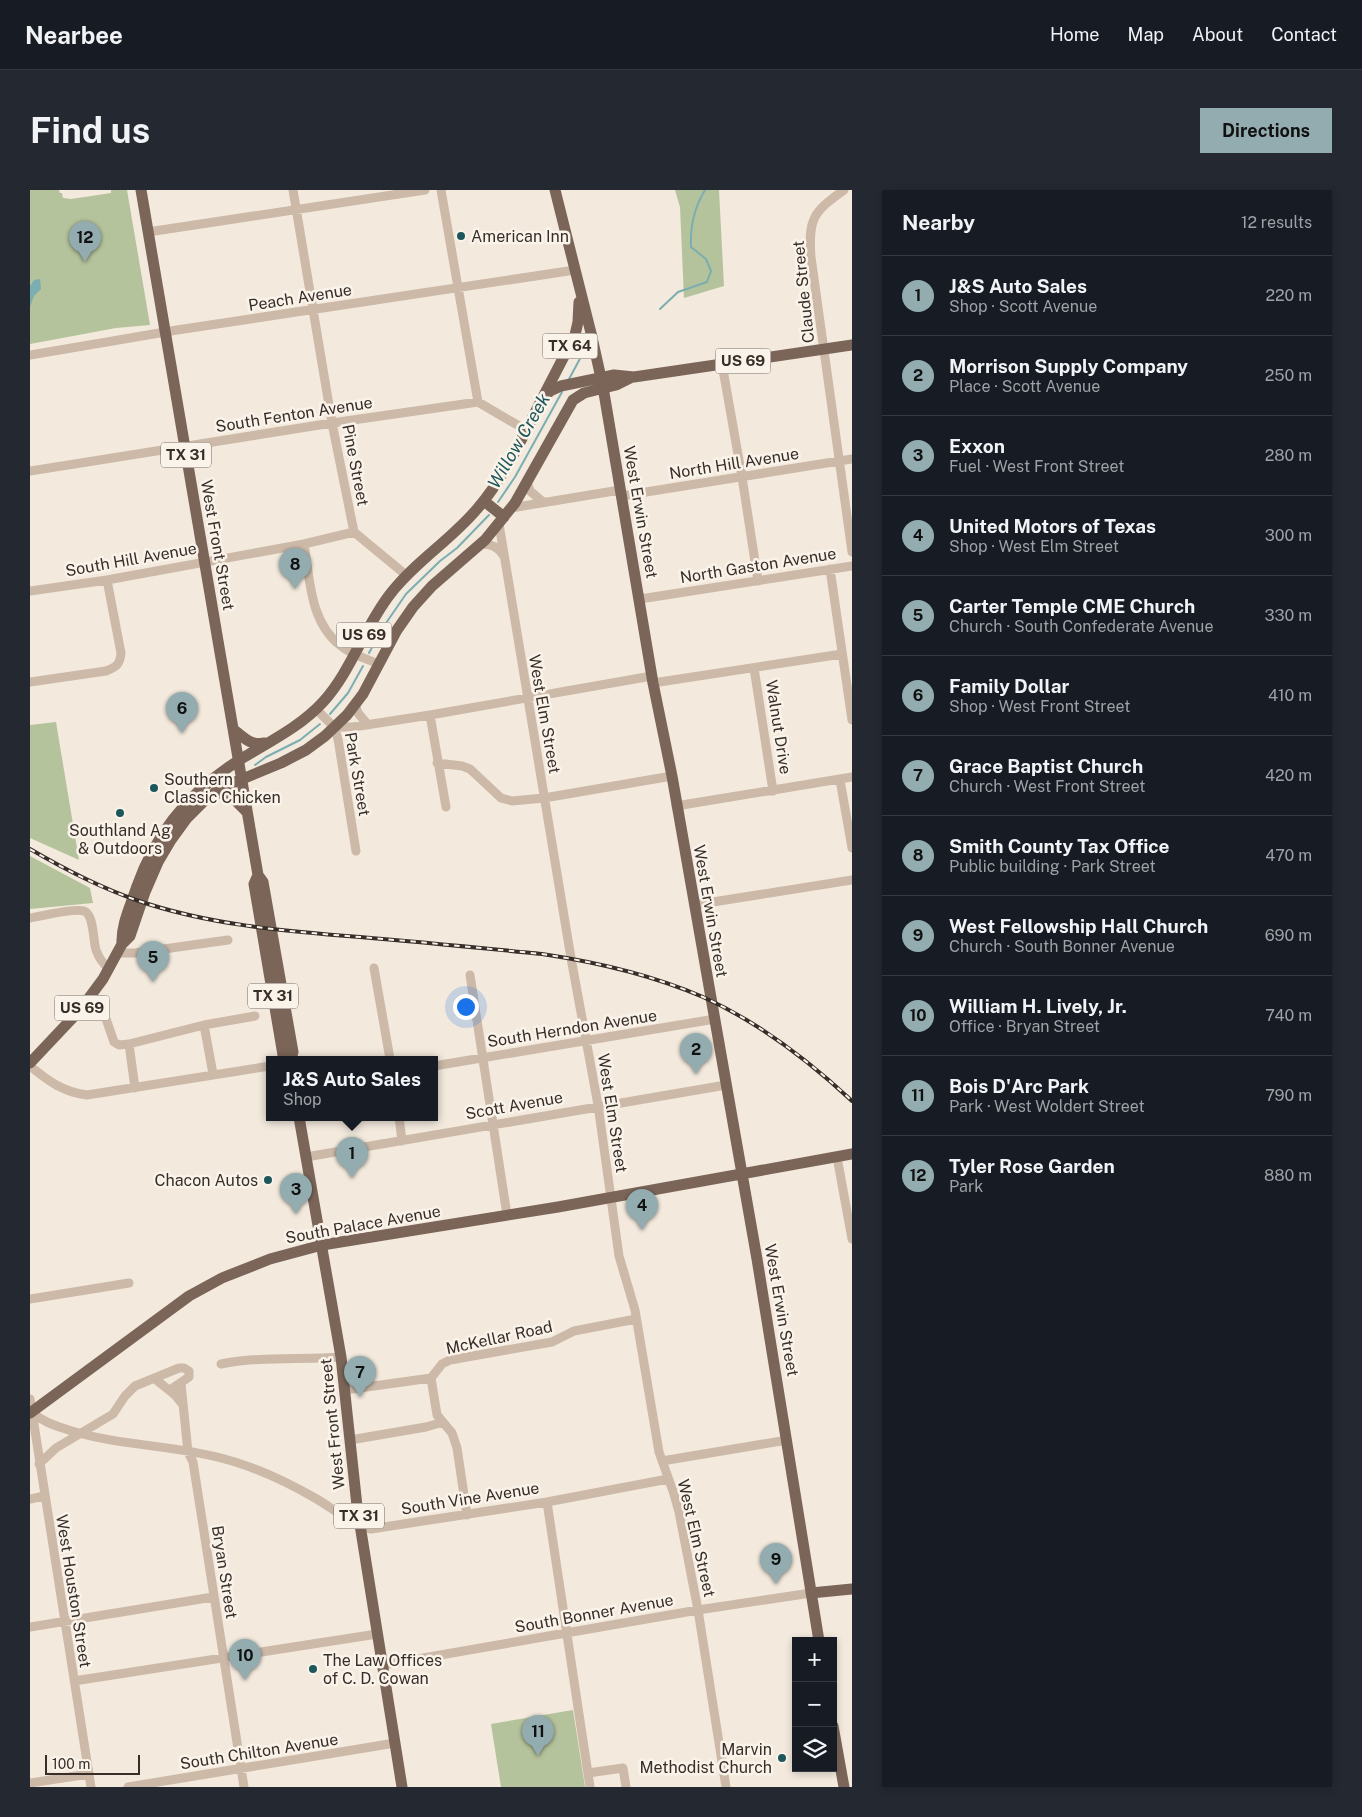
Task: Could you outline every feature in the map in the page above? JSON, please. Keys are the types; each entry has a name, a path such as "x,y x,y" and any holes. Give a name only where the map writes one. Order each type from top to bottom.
{"main road":[{"name":"West Front Street","path":"141,190 258,875 264,882 293,1052 292,1056"},
{"name":"West Erwin Street","path":"555,190 602,383 653,680 672,776 742,1174 818,1637"},
{"name":"TX 64","path":"542,399 575,335 578,322 579,288"},
{"name":"US 69","path":"30,1064 90,998 109,969 120,948 130,936 153,872 171,840 195,809 215,792 242,778 295,756 316,743 334,728 355,704 397,630 414,606 432,586 480,544 505,516 527,482 571,402 579,395 614,375 634,376 852,345"},
{"name":"US 69","path":"120,948 121,932 140,879 156,844 170,822 212,779 239,760 297,725 316,709 337,684 381,606 406,575 460,527 484,501 503,472 542,399 555,388 602,383"},
{"path":"579,395 588,396 596,400 602,406 608,418"},
{"path":"484,501 505,516"},
{"path":"233,729 253,743 267,743"},
{"path":"215,792 230,795 247,812"},
{"name":"West Front Street","path":"258,875 254,884 284,1056"},
{"name":"West Front Street","path":"300,1121 341,1357 361,1525 402,1787"},
{"name":"South Palace Avenue","path":"31,1412 168,1310 198,1290 257,1263 322,1245 507,1215 852,1154"},
{"path":"811,1593 852,1589"},
{"path":"833,1727 844,1787"}],"street":[{"name":"Pine Street","path":"294,190 332,423 354,532 406,575"},
{"path":"148,232 425,190"},
{"path":"441,190 478,402 526,430"},
{"name":"Claude Street","path":"844,190 825,204 816,214 810,234 811,257 852,552"},
{"name":"Peach Avenue","path":"30,355 166,332 575,270"},
{"path":"722,364 758,581"},
{"name":"South Fenton Avenue","path":"30,471 478,402"},
{"name":"North Hill Avenue","path":"621,493 742,477 852,458"},
{"path":"527,482 530,491 543,502"},
{"path":"505,516 543,502 621,493"},
{"name":"West Elm Street","path":"505,516 504,558 598,1105 621,1267 636,1320 662,1461 676,1500 698,1610 726,1787"},
{"name":"South Hill Avenue","path":"30,591 107,580 304,544 354,532"},
{"path":"304,544 315,607 320,623 330,637 341,647 379,664"},
{"path":"480,544 489,544 496,547 504,558"},
{"name":"North Gaston Avenue","path":"640,599 852,566"},
{"path":"830,569 852,720"},
{"path":"30,682 106,671 116,667 121,662 121,653 107,580"},
{"path":"334,728 368,725 527,698 754,668 842,654"},
{"name":"Walnut Drive","path":"754,668 774,791"},
{"path":"355,704 358,713 368,725"},
{"name":"Park Street","path":"316,709 334,728 338,739 356,851"},
{"path":"430,715 446,807"},
{"path":"438,763 470,769 491,790 506,800 544,798 672,776"},
{"path":"676,806 852,778"},
{"path":"840,780 852,848"},
{"path":"694,905 852,880"},
{"path":"30,918 79,911 87,912 91,918 96,951 100,960 109,969"},
{"path":"120,948 135,953 228,940"},
{"path":"374,968 389,1056"},
{"path":"470,975 507,1215"},
{"path":"90,998 103,1010 114,1042 119,1045 204,1025 255,1016"},
{"name":"South Herndon Avenue","path":"438,1065 715,1019"},
{"path":"204,1025 213,1074"},
{"path":"129,1044 135,1088"},
{"path":"30,1064 52,1084 75,1093 91,1095 266,1067"},
{"name":"Scott Avenue","path":"306,1157 598,1105 726,1085"},
{"path":"400,1121 402,1141"},
{"path":"837,1157 852,1239"},
{"path":"30,1299 129,1283"},
{"name":"McKellar Road","path":"431,1378 442,1364 450,1360 552,1342 574,1331 636,1320"},
{"path":"221,1364 242,1360 302,1360 341,1357"},
{"name":"Bryan Street","path":"154,1378 184,1368 189,1371 189,1377 181,1384 188,1452 193,1462 244,1787"},
{"path":"39,1464 56,1448 113,1414 124,1396 135,1386 154,1378 178,1398 184,1408"},
{"path":"346,1390 431,1378 437,1416 452,1433 457,1448 468,1516"},
{"path":"170,1390 181,1384"},
{"name":"West Houston Street","path":"30,1399 91,1787"},
{"name":"South Vine Avenue","path":"31,1412 45,1422 81,1434 132,1445 222,1458 262,1473 314,1497 361,1525 376,1529 468,1516 668,1479"},
{"path":"350,1440 426,1428 443,1422"},
{"path":"662,1461 787,1440"},
{"path":"30,1499 44,1496"},
{"path":"547,1502 590,1787"},
{"name":"South Bonner Avenue","path":"383,1665 698,1610 811,1593"},
{"path":"30,1626 213,1597"},
{"path":"74,1681 377,1634"},
{"name":"South Chilton Avenue","path":"128,1787 395,1743"},
{"path":"588,1773 623,1768 626,1787"},
{"path":"30,1784 89,1774"}],"green space":[{"path":"30,190 59,190 63,198 71,199 111,193 111,190 127,190 150,325 116,328 30,344"},
{"path":"675,190 719,190 724,286 684,298 680,207"},
{"path":"56,722 79,860 30,838 30,725"},
{"path":"30,856 90,888 93,903 30,909"},
{"path":"573,1710 585,1787 501,1787 491,1724"}],"water":[{"path":"40,279 41,289 34,296 30,307 30,286 34,280"}],"waterway":[{"name":"Willow Creek","path":"660,309 678,292 707,282 711,271 706,259 691,247 694,217 705,190"},
{"name":"Willow Creek","path":"568,381 583,353"},
{"name":"Willow Creek","path":"498,502 515,477 562,392"},
{"name":"Willow Creek","path":"369,653 384,626 406,594 440,561 457,548 489,515"},
{"name":"Willow Creek","path":"330,714 348,693 363,666"},
{"name":"Willow Creek","path":"255,765 266,757 300,740 320,724"}],"railway":[{"path":"30,849 95,883 136,900 163,909 218,921 303,932 542,954 603,965 664,982 703,997 763,1030 818,1071 852,1101"}],"place":[{"name":"American Inn","path":"461,236"},
{"name":"Tyler Rose Garden","path":"85,262"},
{"name":"Smith County Tax Office","path":"295,589"},
{"name":"Family Dollar","path":"182,733"},
{"name":"Southern Classic Chicken","path":"154,788"},
{"name":"Southland Ag & Outdoors","path":"120,813"},
{"name":"Carter Temple CME Church","path":"153,982"},
{"name":"Morrison Supply Company","path":"696,1074"},
{"name":"J&S Auto Sales","path":"352,1178"},
{"name":"Chacon Autos","path":"268,1180"},
{"name":"Exxon","path":"296,1214"},
{"name":"United Motors of Texas","path":"642,1230"},
{"name":"Grace Baptist Church","path":"360,1397"},
{"name":"West Fellowship Hall Church","path":"776,1584"},
{"name":"The Law Offices of C. D. Cowan","path":"313,1669"},
{"name":"William H. Lively, Jr.","path":"245,1680"},
{"name":"Bois D'Arc Park","path":"538,1756"},
{"name":"Marvin Methodist Church","path":"782,1758"}]}
